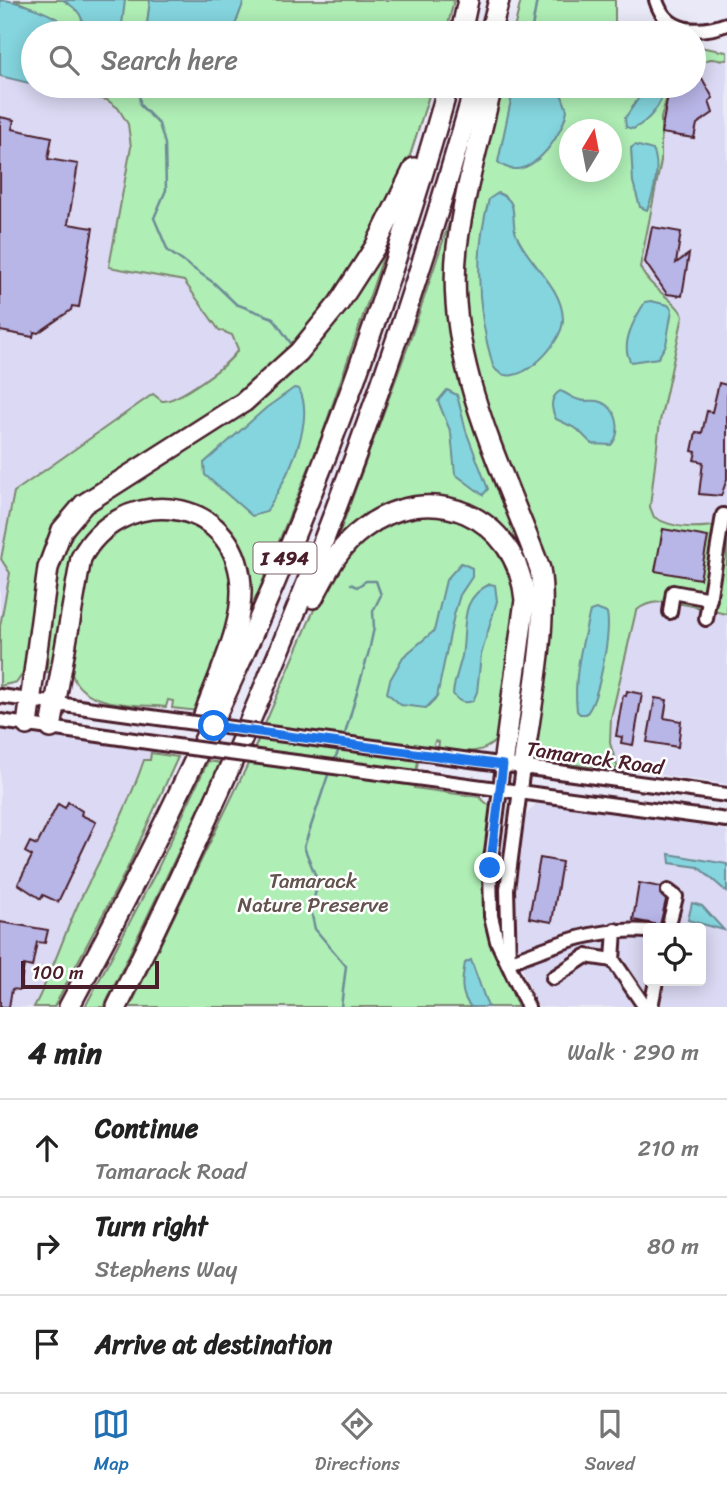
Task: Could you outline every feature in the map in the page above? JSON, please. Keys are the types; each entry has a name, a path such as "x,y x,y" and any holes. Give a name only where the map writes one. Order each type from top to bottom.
{"highway":[{"path":"464,21 468,0"},
{"path":"493,21 499,0"},
{"path":"506,21 510,0"},
{"name":"I 494","path":"69,1007 243,657 327,453 376,317 444,98"},
{"name":"I 494","path":"117,1007 180,879 255,711 309,580 384,380 441,209 472,98"},
{"path":"489,98 470,175 457,249 457,277 468,379 540,569 543,585 542,623 513,766"},
{"path":"27,725 48,568 54,546 68,521 94,495 221,419 286,366 325,322 375,247 412,170 437,128"},
{"path":"51,728 78,570 86,550 97,535 121,517 150,508 171,508 189,513 214,529 229,547 238,565 241,582 240,606 175,798"},
{"path":"255,711 341,548 363,528 399,508 449,508 471,515 492,530 514,562 524,587 513,766"}],"street":[{"path":"656,0 669,21"},
{"path":"706,28 727,24"},
{"path":"706,619 723,515"},
{"path":"670,612 673,592 710,599"},
{"name":"Tamarack Road","path":"0,696 727,795"},
{"name":"Tamarack Road","path":"0,721 727,820"},
{"path":"513,766 500,789 489,891 497,941 528,1007"},
{"path":"509,962 507,889 519,792 513,766"},
{"path":"668,891 676,897 669,923"},
{"path":"509,962 572,938 615,930 643,931"},
{"path":"615,930 613,960 645,1007"},
{"path":"553,978 586,956 613,960"},
{"path":"651,1007 655,986"}],"shaded area":[{"path":"0,0 454,0 449,21 21,21 21,98 428,98 400,187 140,461 97,483 77,501 23,676 15,683 0,686"},
{"path":"706,48 727,52 727,784 560,761 549,757 539,745 548,623 500,98 706,98"},
{"path":"0,727 167,750 165,755 178,757 127,869 54,1007 0,1007"},
{"path":"538,802 656,817 727,831 727,1007 538,1007 525,977 514,935 512,896 525,816"}],"green space":[{"path":"14,0 150,0 147,21 61,21"},
{"path":"244,0 454,0 449,21 236,21"},
{"path":"521,0 615,0 615,21 516,21"},
{"path":"706,48 727,52 727,60 706,60"},
{"path":"98,98 428,98 400,187 340,290 273,371 140,461 97,483 77,501 26,669 17,682 0,686 0,626 10,573 1,559 14,492 153,394 162,401 191,389 226,363 238,349 232,335 219,330 184,281 109,267 131,147 128,124 118,108 107,100"},
{"path":"497,98 667,98 661,118 661,161 640,267 650,282 683,316 660,421 650,507 654,517 671,525 699,527 727,524 727,614 667,602 655,602 636,611 611,718 610,743 618,769 562,762 544,751 538,742 548,623 472,358 465,306 466,246"},
{"path":"449,223 453,224 453,300 531,573 510,538 444,501 335,545 408,346"},
{"path":"383,244 387,246 321,438 249,615 244,613 247,600 205,515 104,520 51,673 47,672 55,586 60,565 78,526 92,510 227,419"},
{"path":"159,514 189,521 205,529 222,548 231,569 233,593 230,617 224,642 198,711 172,708 173,701 168,700 166,707 99,699 78,685 72,674 88,564 113,530"},
{"name":"Tamarack Nature Preserve","path":"410,514 453,516 493,539 518,584 499,735 494,742 480,750 438,749 439,742 435,741 433,749 420,747 414,788 479,797 490,806 493,946 518,1007 130,1007 247,766 316,605 343,559 376,529"},
{"path":"151,753 178,757 127,869 54,1007 34,1007 79,902 122,815 144,760 150,760"},
{"path":"208,761 221,763 104,1007 85,1007 157,870"}],"water":[{"path":"0,0 34,8 60,21 21,21 21,81 0,76"},
{"path":"63,0 125,0 122,21 82,21 72,6"},
{"path":"150,0 244,0 236,21 147,21"},
{"path":"511,98 563,98 567,110 565,119 559,119 559,133 551,145 532,164 509,168 498,162"},
{"path":"639,98 661,98 650,116 633,129 626,127 625,118"},
{"path":"635,145 653,150 655,156 656,180 647,210 640,207 633,182 631,148"},
{"path":"498,193 505,196 512,205 516,234 557,295 563,319 555,341 546,353 524,371 512,375 502,374 493,366 479,282 484,220 489,199"},
{"path":"645,302 668,305 672,310 666,345 658,358 631,362 627,348 630,332"},
{"path":"294,388 299,389 304,418 296,452 266,512 252,516 205,475 204,463 266,408"},
{"path":"447,390 457,395 466,431 488,489 483,495 455,474 451,433 438,401"},
{"path":"560,391 584,401 604,403 614,413 618,426 611,445 592,444 577,429 556,419 552,404"},
{"path":"461,563 472,568 472,577 460,595 454,615 437,697 426,708 401,705 387,693 390,680 403,657 434,631 446,580"},
{"path":"490,584 495,585 497,601 481,655 477,692 473,701 459,701 453,694 462,656 468,606 480,590"},
{"path":"596,609 607,613 606,650 591,707 586,714 580,714 577,711 576,698 579,661 590,611"},
{"path":"669,854 727,864 727,892 698,867 670,863"},
{"path":"692,903 702,906 724,930 706,923 688,920"},
{"path":"471,960 488,1007 471,1007 465,997 462,986 464,969 465,963"}],"building":[{"path":"706,86 713,98 709,101 713,113 697,124 694,138 661,133 667,98 706,98"},
{"path":"0,117 14,120 12,129 52,137 48,159 78,164 68,224 93,228 79,307 72,306 71,310 38,333 34,332 33,337 0,331"},
{"path":"652,227 681,232 676,263 689,254 682,296 667,294 645,262"},
{"path":"719,383 727,385 727,479 721,496 699,494 703,462 694,460 696,452 692,451 696,432 702,433 707,411 712,412"},
{"path":"663,529 708,537 700,579 655,571"},
{"path":"627,691 642,694 633,745 621,743 622,737 616,736 623,695 626,696"},
{"path":"655,698 667,700 664,718 681,721 678,747 647,742"},
{"path":"68,802 82,811 81,815 96,822 58,902 43,895 41,899 18,884 32,856 25,852 30,842 37,845 58,804 65,808"},
{"path":"540,858 562,862 552,922 529,918"},
{"path":"639,883 661,887 660,894 666,900 660,923 633,920"},
{"path":"0,922 48,930 45,943 37,942 32,967 24,965 20,990 12,989 9,1007 0,1007"}],"waterway":[{"path":"533,21 537,0"},
{"path":"140,98 140,105 159,124 165,144 166,190 154,218 168,251 214,283 236,304 273,318 290,342"},
{"path":"344,737 369,651 374,628 373,611 381,595 376,581 366,581 357,587 351,584"},
{"path":"333,763 340,747"},
{"path":"329,772 304,847 318,882 311,911 315,929 346,966 341,1007"}],"route":[{"path":"214,726 503,765 490,868"}]}
